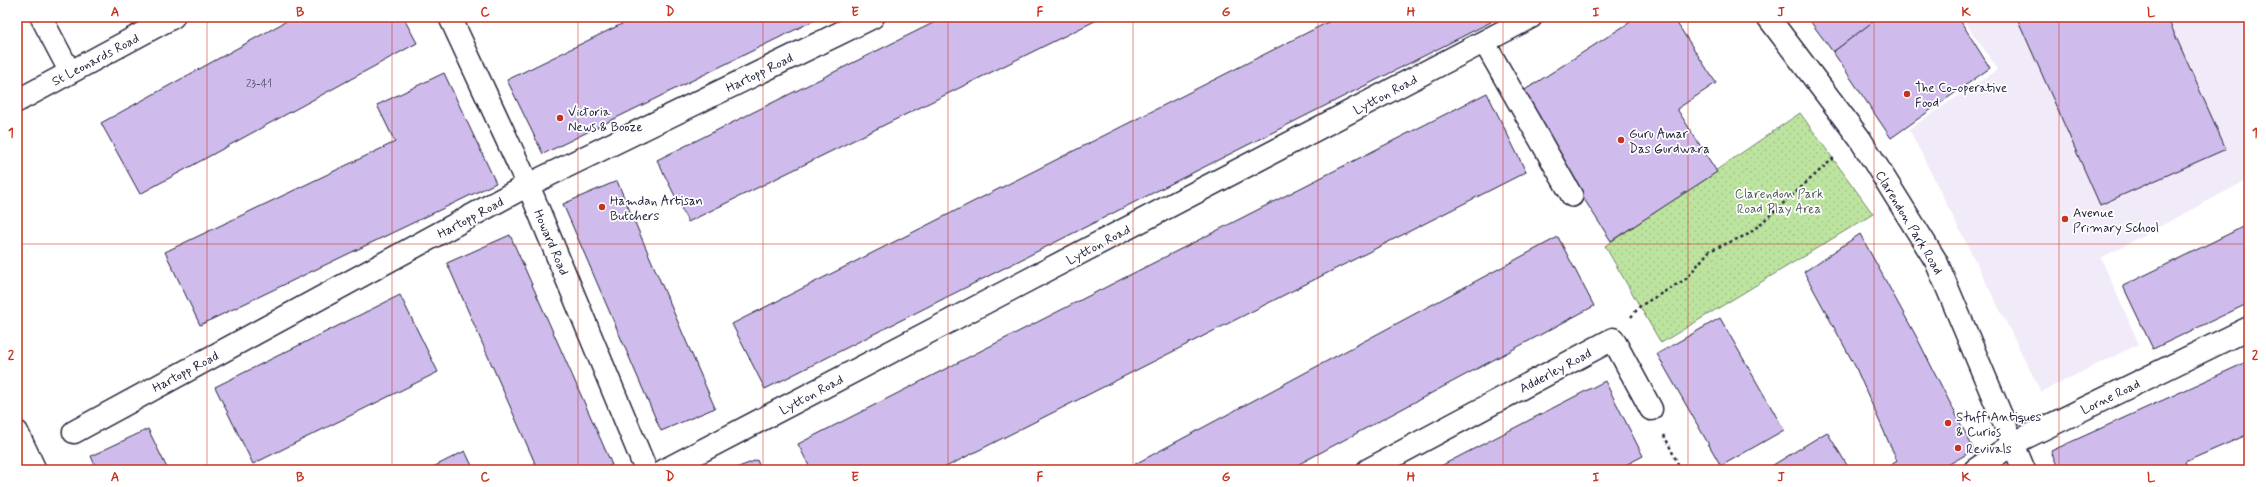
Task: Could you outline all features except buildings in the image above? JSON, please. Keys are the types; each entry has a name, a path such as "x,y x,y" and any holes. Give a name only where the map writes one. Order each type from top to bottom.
{"street":[{"name":"St Leonards Road","path":"17,101 173,17"},
{"name":"Howard Road","path":"450,17 528,185 646,470"},
{"name":"Hartopp Road","path":"74,432 528,185 873,17"},
{"name":"Lytton Road","path":"665,470 1531,17"},
{"name":"Clarendon Park Road","path":"1768,17 1860,139 1936,261 2014,443 2024,470"},
{"name":"Lorne Road","path":"1975,470 2014,443 2249,328"},
{"name":"Adderley Road","path":"1368,470 1613,339 1651,409"},
{"path":"17,432 35,470"}],"lane":[{"path":"41,17 70,72"},
{"path":"1484,42 1572,196"}],"path":[{"path":"1640,306 1686,279 1709,251 1749,234 1833,158"},
{"path":"1651,409 1681,470"}],"shaded area":[{"name":"Avenue Primary School","path":"1961,17 2249,17 2249,179 2101,258 2139,344 2041,392 1909,129 1998,69"}],"green space":[{"name":"Clarendon Park Road Play Area","path":"1800,113 1873,214 1661,343 1605,246"}],"place":[{"name":"The Co-operative Food","path":"1907,94"},
{"name":"Victoria News & Booze","path":"560,118"},
{"name":"Guru Amar Das Gurdwara","path":"1621,140"},
{"name":"Hamdan Artisan Butchers","path":"602,207"},
{"name":"Avenue Primary School","path":"2065,219"},
{"name":"Stuff Antiques & Curios","path":"1948,423"},
{"name":"Revivals","path":"1958,448"}]}
